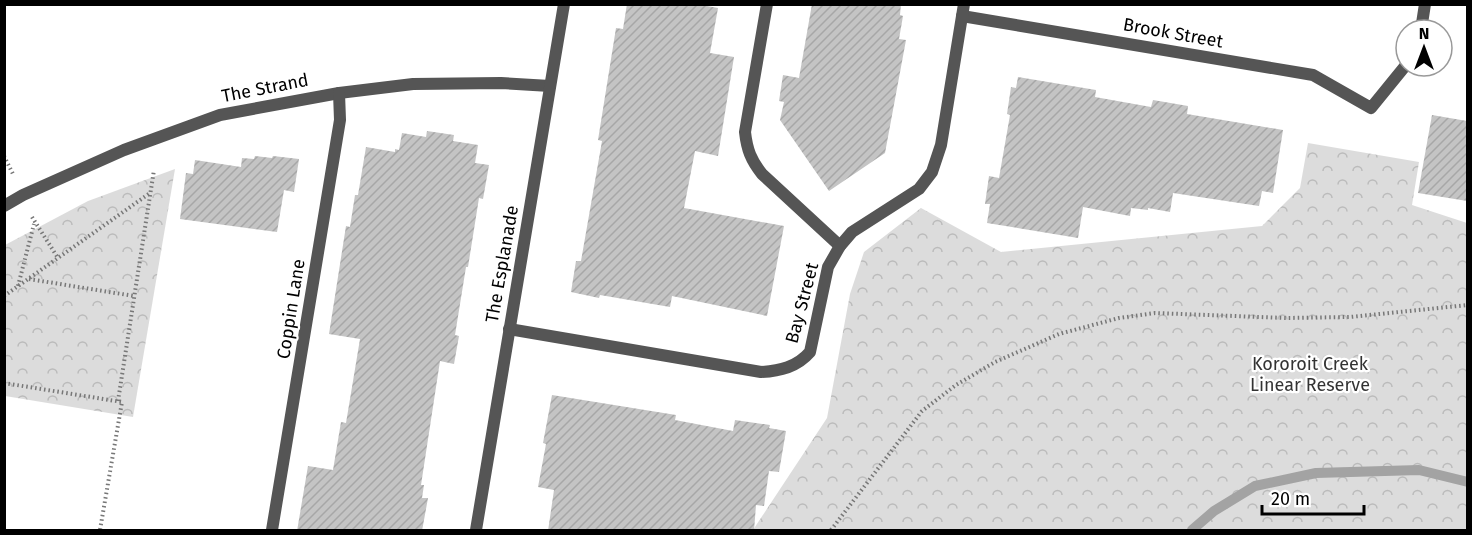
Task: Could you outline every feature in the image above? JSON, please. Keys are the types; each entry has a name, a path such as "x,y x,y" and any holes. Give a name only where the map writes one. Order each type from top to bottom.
{"street":[{"name":"The Esplanade","path":"476,531 564,4"},
{"path":"767,4 746,132 748,154 762,174 840,246"},
{"name":"Bay Street","path":"509,329 761,372 780,370 802,361 810,352 828,267 840,246 852,232 919,189 932,172 941,145 963,10"},
{"name":"Brook Street","path":"963,10 1313,75 1371,108 1396,78"},
{"name":"The Strand","path":"4,206 23,195 124,150 220,115 339,93 413,84 501,82 550,86"},
{"name":"Coppin Lane","path":"272,531 340,120 339,93"}],"path":[{"path":"118,401 154,170"},
{"path":"4,296 150,192"},
{"path":"18,287 34,224"},
{"path":"29,279 134,296"},
{"path":"831,531 922,411 956,385 995,362 1059,334 1119,318 1155,313 1318,318 1467,305"},
{"path":"4,383 122,402 100,531"}],"green space":[{"name":"Kororoit Creek Linear Reserve","path":"1308,143 1419,162 1412,205 1467,223 1467,530 753,530 827,418 850,294 864,252 921,208 1001,252 1262,226 1300,188"},
{"path":"175,169 133,417 5,396 5,245 88,201"}],"building":[{"path":"627,4 696,4 718,8 710,53 734,57 718,156 695,151 684,208 784,226 767,316 672,296 670,307 571,292 576,261 581,261 602,141 598,140 616,28 623,29"},
{"path":"812,4 901,4 900,15 903,16 899,39 906,40 885,153 829,191 780,120 784,102 779,101 783,75 799,78"},
{"path":"1018,77 1096,90 1095,97 1151,107 1153,100 1188,106 1187,114 1283,130 1273,193 1262,191 1259,206 1173,193 1170,212 1131,208 1130,216 1083,207 1078,238 987,223 990,204 985,204 989,176 999,178 1010,115 1007,114 1011,87 1016,88"},
{"path":"1432,115 1467,121 1467,201 1418,193"},
{"path":"427,131 454,135 453,141 478,145 475,163 489,165 483,199 479,198 468,267 466,267 455,335 459,336 454,364 440,361 421,485 424,485 422,498 428,498 422,531 297,531 308,466 333,470 341,422 346,423 360,339 329,334 346,226 350,227 366,147 395,152 395,149 399,150 402,133 426,137"},
{"path":"255,156 299,159 294,192 284,190 277,232 180,219 186,173 193,174 195,160 241,167 242,158 254,159"},
{"path":"552,395 676,415 675,420 733,431 735,420 770,425 769,428 786,431 779,472 769,471 764,506 756,505 754,531 548,531 554,490 538,487"}],"waterway":[{"path":"1192,530 1214,511 1255,486 1316,473 1419,470 1468,482"}]}
